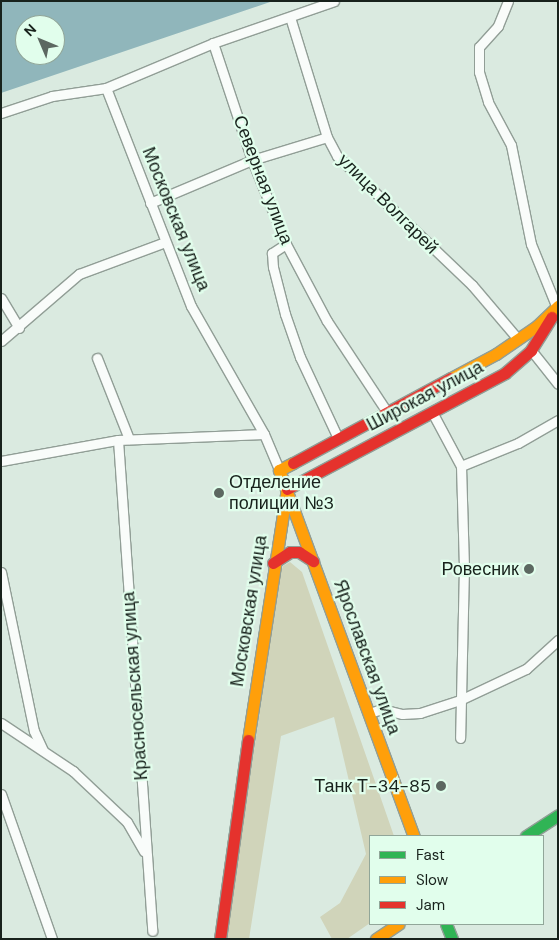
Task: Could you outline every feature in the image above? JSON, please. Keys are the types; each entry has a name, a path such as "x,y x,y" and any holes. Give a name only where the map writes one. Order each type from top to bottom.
{"street":[{"path":"1,113 52,96 106,88 214,44 334,1"},
{"path":"508,1 498,26 479,47 479,72 488,102 510,145 529,237 557,307"},
{"name":"улица Волгарей","path":"290,17 327,137 350,171 472,285 518,339"},
{"name":"Северная улица","path":"214,44 252,160 286,244 327,321 351,352 387,412"},
{"name":"Московская улица","path":"106,88 165,242 196,314 264,434 287,489 273,563 220,939"},
{"path":"150,203 252,160 327,137"},
{"path":"1,341 19,328 79,274 165,242"},
{"path":"286,244 272,253 283,304 300,357 338,438"},
{"path":"1,298 19,328"},
{"name":"Широкая улица","path":"279,470 518,339 557,307"},
{"name":"Широкая улица","path":"287,489 505,373 530,350 557,307"},
{"path":"530,350 558,384"},
{"path":"97,358 129,439"},
{"path":"432,412 461,466 464,567 460,738"},
{"path":"461,466 518,443 558,420"},
{"path":"1,461 118,440 264,434"},
{"name":"Красносельская улица","path":"118,440 145,854 152,932"},
{"name":"Ярославская улица","path":"287,489 414,835"},
{"path":"273,563 290,552 299,552 313,561"},
{"path":"1,572 34,731 44,750"},
{"path":"369,713 382,709 402,714 420,713 460,700 526,669 558,640"},
{"path":"1,723 73,771 127,822 145,854"},
{"path":"1,794 52,939"},
{"path":"528,835 558,815"},
{"path":"376,939 397,925"},
{"path":"446,925 452,939"}],"green space":[{"path":"290,562 302,572 394,835 369,835 369,924 347,939 332,939 320,917 340,903 366,854 334,717 281,736 249,939 226,939 280,575 283,566"}],"water":[{"path":"1,1 273,1 1,93"}],"traffic: fast":[{"path":"528,835 558,815"},
{"path":"446,925 452,939"}],"traffic: slow":[{"path":"451,378 496,354 537,326 558,306"},
{"path":"293,463 279,470 414,835"},
{"path":"248,740 287,489"},
{"path":"376,939 397,925"}],"traffic: jam":[{"path":"287,489 505,373 531,350 552,317"},
{"path":"293,463 451,378"},
{"path":"273,563 290,552 299,552 313,561"},
{"path":"220,939 248,740"}],"place":[{"name":"Отделение полиции №3","path":"219,493"},
{"name":"Ровесник","path":"529,569"},
{"name":"Танк Т-34-85","path":"441,786"}]}
